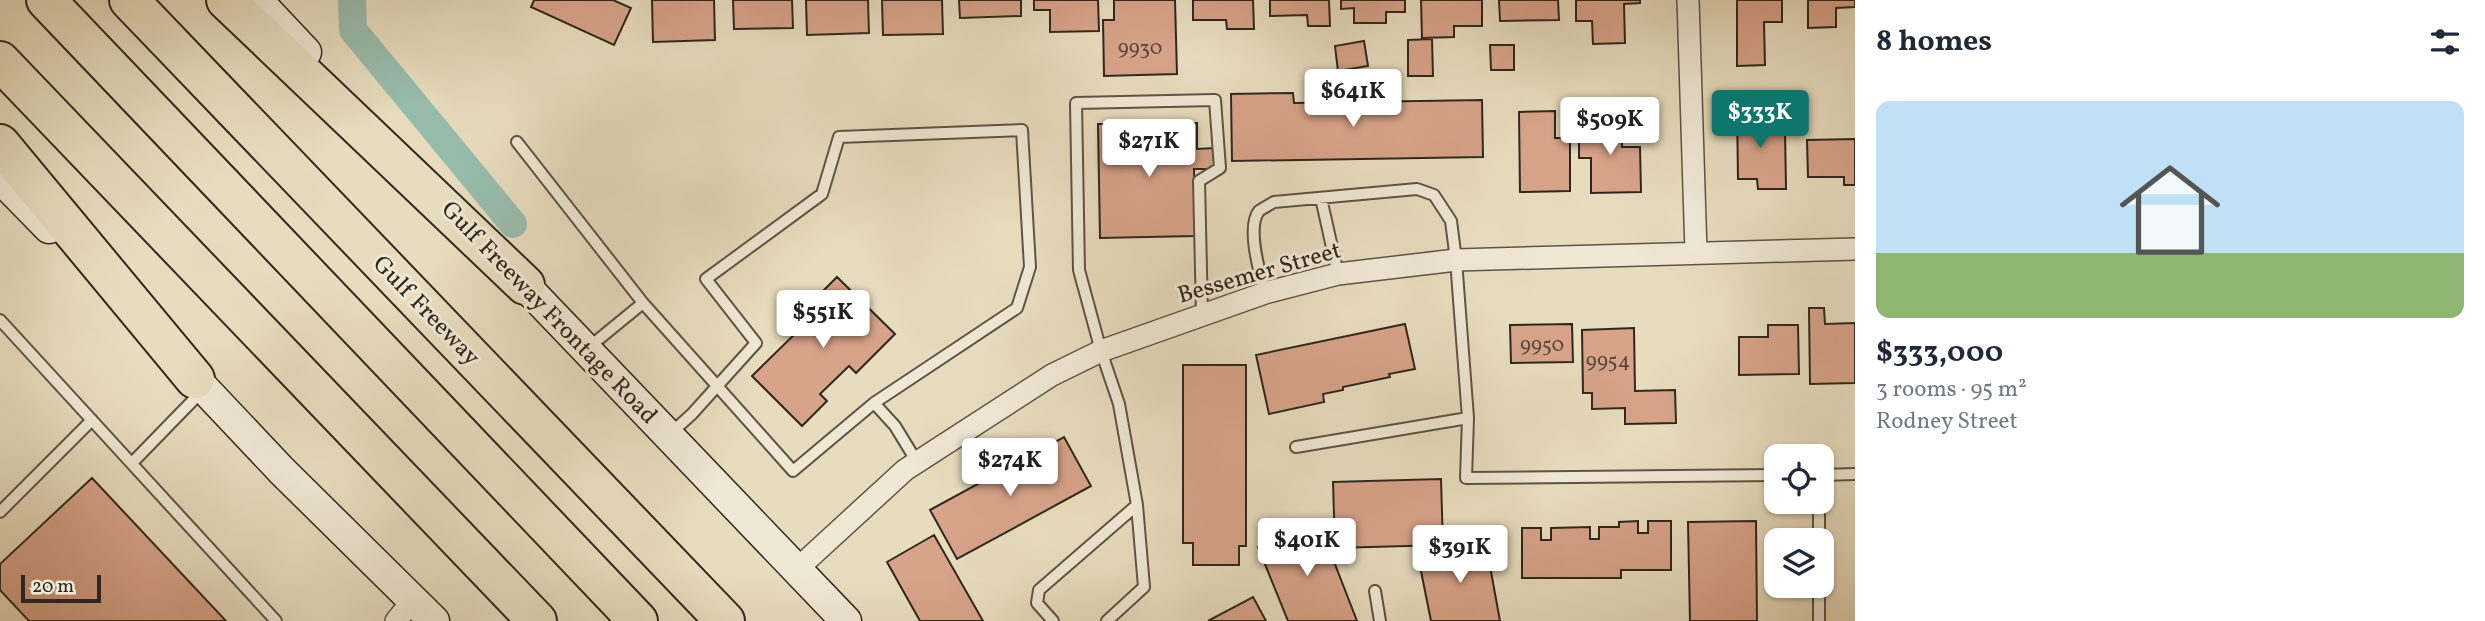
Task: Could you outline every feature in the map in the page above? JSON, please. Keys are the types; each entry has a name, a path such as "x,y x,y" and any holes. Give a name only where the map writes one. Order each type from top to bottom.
{"highway":[{"path":"46,0 638,621"},
{"name":"Gulf Freeway","path":"128,0 724,621"},
{"path":"226,0 525,285"},
{"path":"0,61 537,621"},
{"path":"0,144 200,384"}],"main road":[{"name":"Gulf Freeway Frontage Road","path":"257,0 586,350 846,621"},
{"path":"0,178 282,471 405,610 434,621"}],"street":[{"path":"1688,0 1696,252"},
{"name":"Bessemer Street","path":"796,570 905,470 1052,375 1101,351 1265,293 1338,274 1456,260 1855,249"}],"lane":[{"path":"1107,621 1144,587 1137,505 1119,404 1079,270 1076,103 1215,100 1220,168 1199,181 1202,314"},
{"path":"517,142 643,303 718,386 793,471 874,403 1017,308 1030,267 1022,130 839,137 822,194 706,279 756,343 718,386 692,414 668,436"},
{"path":"1265,293 1256,258 1254,222 1260,211 1273,202 1417,189 1434,195 1451,221 1456,260 1468,418 1466,478 1764,475"},
{"path":"1321,198 1338,274"},
{"path":"586,350 643,303"},
{"path":"0,320 276,621"},
{"path":"132,463 200,384"},
{"path":"874,403 895,426 917,462"},
{"path":"1296,447 1468,418"},
{"path":"0,512 92,420"},
{"path":"1834,475 1855,474"},
{"path":"1053,621 1037,603 1039,590 1137,505"},
{"path":"1375,591 1380,621"},
{"path":"1819,598 1819,621"}],"building":[{"path":"534,0 613,0 631,8 614,45 531,7"},
{"path":"652,0 714,0 715,40 653,42"},
{"path":"733,0 792,0 793,28 734,29"},
{"path":"806,0 868,0 869,33 807,35"},
{"path":"882,0 942,0 943,34 883,35"},
{"path":"959,0 1021,0 1021,16 960,18"},
{"path":"1034,0 1098,0 1099,31 1050,32 1050,10 1034,10"},
{"path":"1114,0 1175,0 1177,74 1104,76 1103,20 1114,20"},
{"path":"1193,0 1253,0 1254,29 1227,29 1226,20 1193,20"},
{"path":"1270,0 1329,0 1330,26 1308,26 1307,15 1270,16"},
{"path":"1341,0 1405,0 1405,12 1386,12 1386,23 1354,23 1354,8 1341,9"},
{"path":"1421,0 1482,0 1482,26 1454,26 1454,37 1422,38"},
{"path":"1499,0 1558,0 1559,20 1500,21"},
{"path":"1576,0 1640,0 1640,3 1624,4 1625,43 1593,44 1592,21 1576,21"},
{"path":"1737,0 1782,0 1782,22 1764,22 1765,65 1737,66"},
{"path":"1808,0 1855,0 1855,7 1836,8 1836,27 1808,28"},
{"path":"1432,39 1433,76 1408,76 1408,40"},
{"path":"1364,41 1368,66 1338,71 1335,46"},
{"path":"1490,45 1514,45 1514,70 1491,70"},
{"path":"1293,93 1294,103 1482,100 1483,157 1232,161 1231,94"},
{"path":"1765,107 1766,131 1785,131 1786,189 1758,189 1757,179 1738,179 1737,108"},
{"path":"1555,111 1555,138 1570,138 1570,191 1520,192 1519,112"},
{"path":"1622,114 1622,147 1640,147 1641,192 1591,193 1591,158 1579,158 1579,135 1589,135 1589,115"},
{"path":"1197,123 1197,149 1214,148 1214,169 1194,169 1195,236 1100,238 1098,124"},
{"path":"1855,139 1855,185 1844,185 1844,177 1808,177 1807,140"},
{"path":"837,277 895,334 856,373 849,366 820,394 827,401 802,426 752,376 802,327 795,319"},
{"path":"1809,308 1824,308 1825,324 1855,323 1855,383 1810,384"},
{"path":"1405,324 1415,369 1323,394 1324,402 1269,414 1256,355"},
{"path":"1572,324 1573,362 1511,363 1510,325"},
{"path":"1768,325 1798,325 1799,374 1739,375 1739,337 1768,337"},
{"path":"1634,328 1635,391 1675,390 1676,423 1625,424 1625,408 1592,409 1592,393 1583,393 1582,330"},
{"path":"1183,365 1246,365 1246,546 1239,546 1239,565 1193,565 1193,543 1183,543"},
{"path":"1064,437 1091,486 957,559 930,510"},
{"path":"92,478 226,621 29,621 0,590 0,564"},
{"path":"1441,479 1443,545 1335,548 1333,482"},
{"path":"1638,521 1638,533 1648,533 1648,521 1671,521 1671,570 1621,570 1621,578 1522,578 1522,528 1541,528 1541,540 1551,540 1551,528 1590,527 1590,539 1599,539 1599,527 1619,527 1619,522"},
{"path":"1756,521 1757,621 1690,621 1688,522"},
{"path":"1319,523 1357,621 1288,621 1258,547"},
{"path":"934,535 983,621 920,621 887,562"},
{"path":"1486,544 1500,621 1431,621 1418,556"},
{"path":"1253,597 1266,621 1208,621"}],"waterway":[{"path":"352,0 353,30 513,224"}]}
